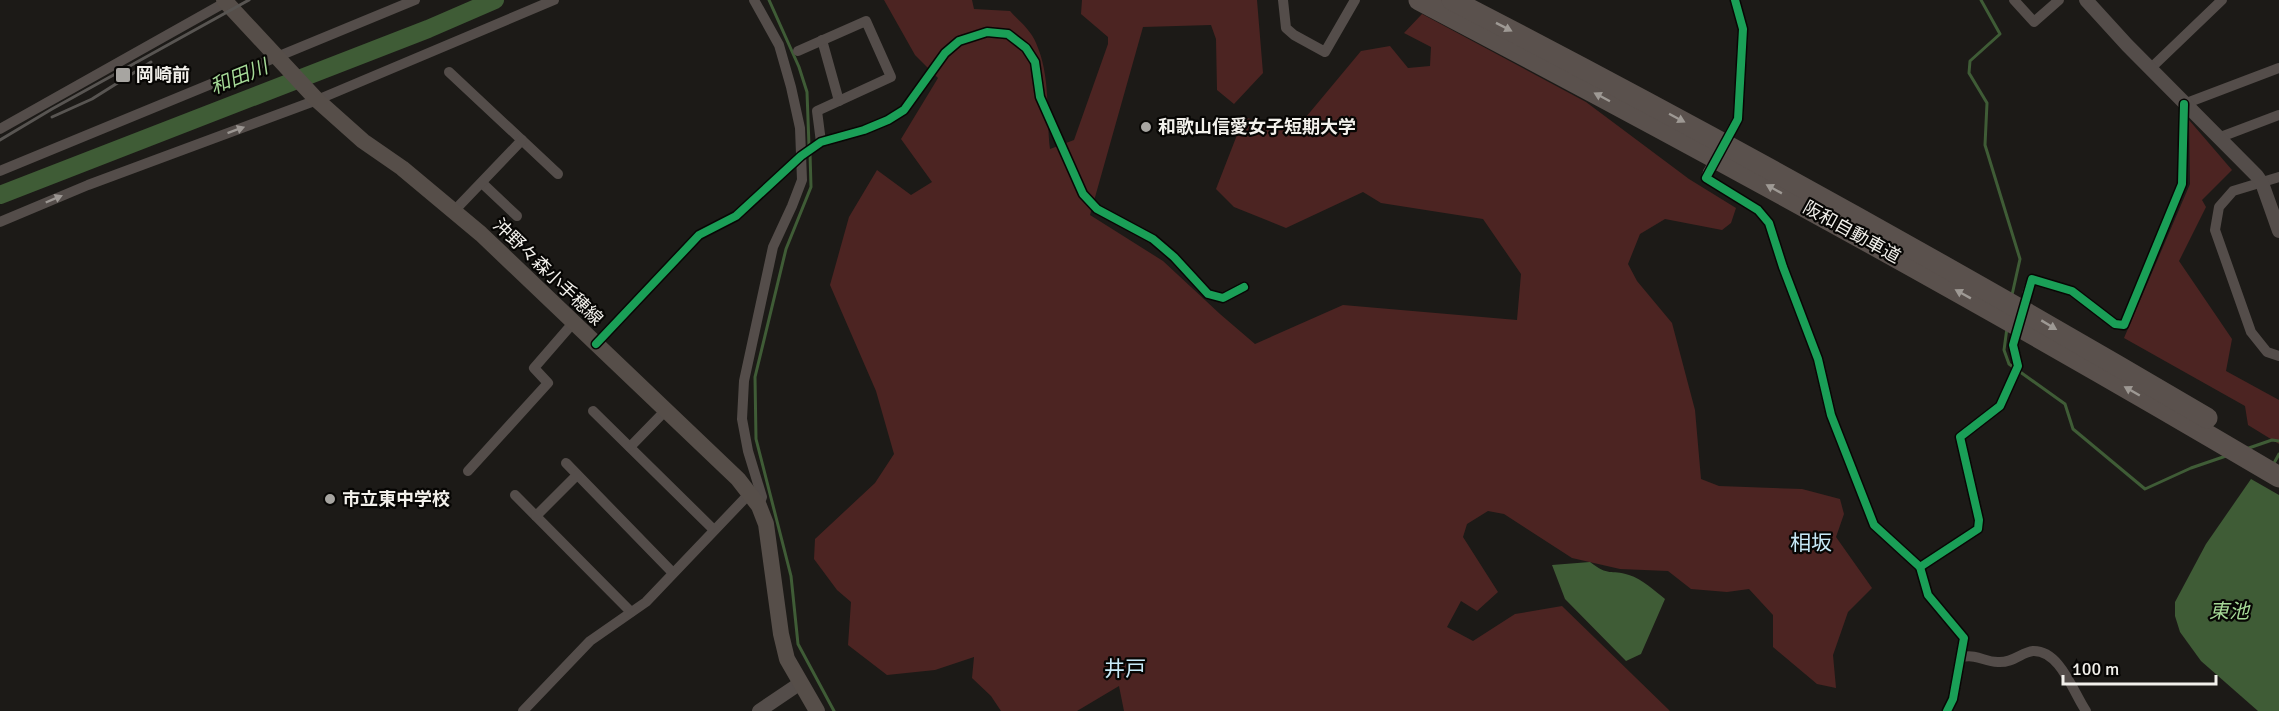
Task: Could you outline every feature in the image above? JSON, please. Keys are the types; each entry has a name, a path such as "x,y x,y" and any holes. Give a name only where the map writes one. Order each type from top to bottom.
{"highway":[{"name":"阪和自動車道","path":"1419,0 1711,154 2241,446 2279,461"},
{"name":"阪和自動車道","path":"1452,0 1570,61 1873,225 2028,312 2241,446 2279,477"}],"main road":[{"name":"沖野々森小手穂線","path":"225,1 315,98 363,141 402,168 481,234 738,479 754,500 766,524 781,634 787,659 799,684 817,711"}],"street":[{"path":"0,171 280,59 415,0"},
{"path":"0,222 88,185 315,98 554,0"},
{"path":"523,711 590,641 646,602 714,530 754,500 762,497 748,451 742,418 744,381 773,247 802,180 800,128 779,45 754,0"},
{"path":"1283,0 1286,28 1325,52 1355,0"},
{"path":"1735,0 1743,29 1738,119 1706,178 1758,210 1769,223 1818,359 1831,415 1874,525 1920,567 1928,595 1964,638 1953,699 1947,711"},
{"path":"2014,0 2034,22 2059,0"},
{"path":"2150,69 2222,0"},
{"path":"0,129 225,1"},
{"path":"2088,1 2150,69 2262,183 2279,231"},
{"path":"798,51 866,21 891,77 817,111 821,142"},
{"path":"596,344 699,235 736,216 801,156 821,142 864,130 904,110 945,53 959,40 987,32 1008,34 1026,48 1035,62 1040,97 1083,194 1098,208 1154,239 1208,294 1223,298 1244,287"},
{"path":"822,40 839,101"},
{"path":"2184,104 2279,68"},
{"path":"449,72 558,174"},
{"path":"2027,294 2032,279 2072,291 2115,324 2124,325 2182,184 2184,104"},
{"path":"2218,138 2279,115"},
{"path":"454,211 522,140"},
{"path":"2279,177 2233,191 2218,207 2215,230 2251,332 2267,352 2279,356"},
{"path":"482,183 518,216"},
{"path":"468,471 548,383 534,368 573,323"},
{"path":"1920,567 1978,529 1979,520 1960,437 2000,406 2018,366 2013,345"},
{"path":"630,447 666,410"},
{"path":"593,411 714,530"},
{"path":"566,463 673,573"},
{"path":"536,516 577,475"},
{"path":"515,495 632,612"},
{"path":"1961,657 1974,655 1996,662 2014,660 2030,651 2046,652 2058,665 2086,711"},
{"path":"759,711 799,684"}],"shaded area":[{"path":"884,0 972,0 974,9 1010,11 1031,34 1041,56 1046,82 1050,149 1074,140 1108,44 1108,37 1081,14 1082,0 1257,0 1263,73 1234,104 1217,90 1216,39 1211,25 1143,27 1090,215 1163,261 1255,344 1343,305 1517,320 1521,274 1483,219 1381,203 1363,192 1286,228 1234,207 1216,189 1244,117 1276,127 1301,123 1361,51 1390,46 1408,68 1430,66 1431,47 1404,33 1422,14 1586,102 1689,179 1736,208 1731,223 1722,230 1665,219 1640,234 1628,264 1637,281 1672,323 1695,410 1701,479 1719,486 1802,489 1840,499 1844,514 1836,537 1872,588 1848,612 1833,655 1836,688 1817,684 1773,647 1773,615 1749,589 1727,592 1691,589 1668,571 1620,569 1572,558 1504,514 1488,511 1467,524 1463,537 1498,592 1477,611 1461,601 1447,627 1473,641 1515,614 1562,606 1670,711 1124,711 1119,686 1077,711 1001,711 991,696 972,678 974,657 935,670 887,675 848,645 851,602 837,590 814,559 815,539 875,483 894,454 876,391 830,285 849,217 877,170 911,195 932,182 901,139 938,78 915,55"},
{"path":"2189,120 2232,170 2202,200 2206,207 2179,261 2232,339 2226,371 2279,400 2279,444 2248,425 2245,406 2124,338 2190,184"}],"water":[{"name":"東池","path":"2251,479 2279,495 2279,711 2258,711 2201,661 2180,632 2175,616 2175,602 2206,544"},
{"path":"1590,562 1606,571 1634,577 1665,599 1641,654 1626,661 1565,599 1552,565"}],"waterway":[{"name":"和田川","path":"0,195 428,29 495,0"},
{"path":"769,0 799,67 807,92 809,146"},
{"path":"1981,0 2000,34 1970,61 1969,73 1987,103 1985,145 2020,259 2012,295"},
{"path":"810,153 811,187 786,249 755,377 756,439 791,576 798,644 834,711"},
{"path":"2007,328 2004,350 2009,364 2065,404 2073,429 2145,489 2191,468 2226,456"},
{"path":"2246,449 2272,440 2279,441"},
{"path":"2273,465 2279,454"}],"railway":[{"path":"0,140 249,0"},
{"path":"52,117 92,99 151,62"}],"cycle path":[{"path":"1735,0 1743,29 1738,119 1706,178 1758,210 1769,223 1818,359 1831,415 1874,525 1920,567 1928,595 1964,638 1953,699 1947,711"},
{"path":"596,344 699,235 736,216 801,156 821,142 864,130 904,110 945,53 959,41 987,32 1008,34 1026,48 1035,62 1040,97 1083,194 1097,209 1153,239 1174,257 1208,294 1223,298 1244,287"},
{"path":"1920,567 1978,529 1979,520 1960,437 2000,406 2018,366 2013,345 2032,279 2072,291 2115,324 2124,325 2182,184 2184,104"}],"place":[{"name":"岡崎前","path":"123,75"},
{"name":"和歌山信愛女子短期大学","path":"1146,127"},
{"name":"市立東中学校","path":"330,499"}],"district":[{"name":"相坂","path":"1811,543"},
{"name":"井戸","path":"1125,669"}]}
